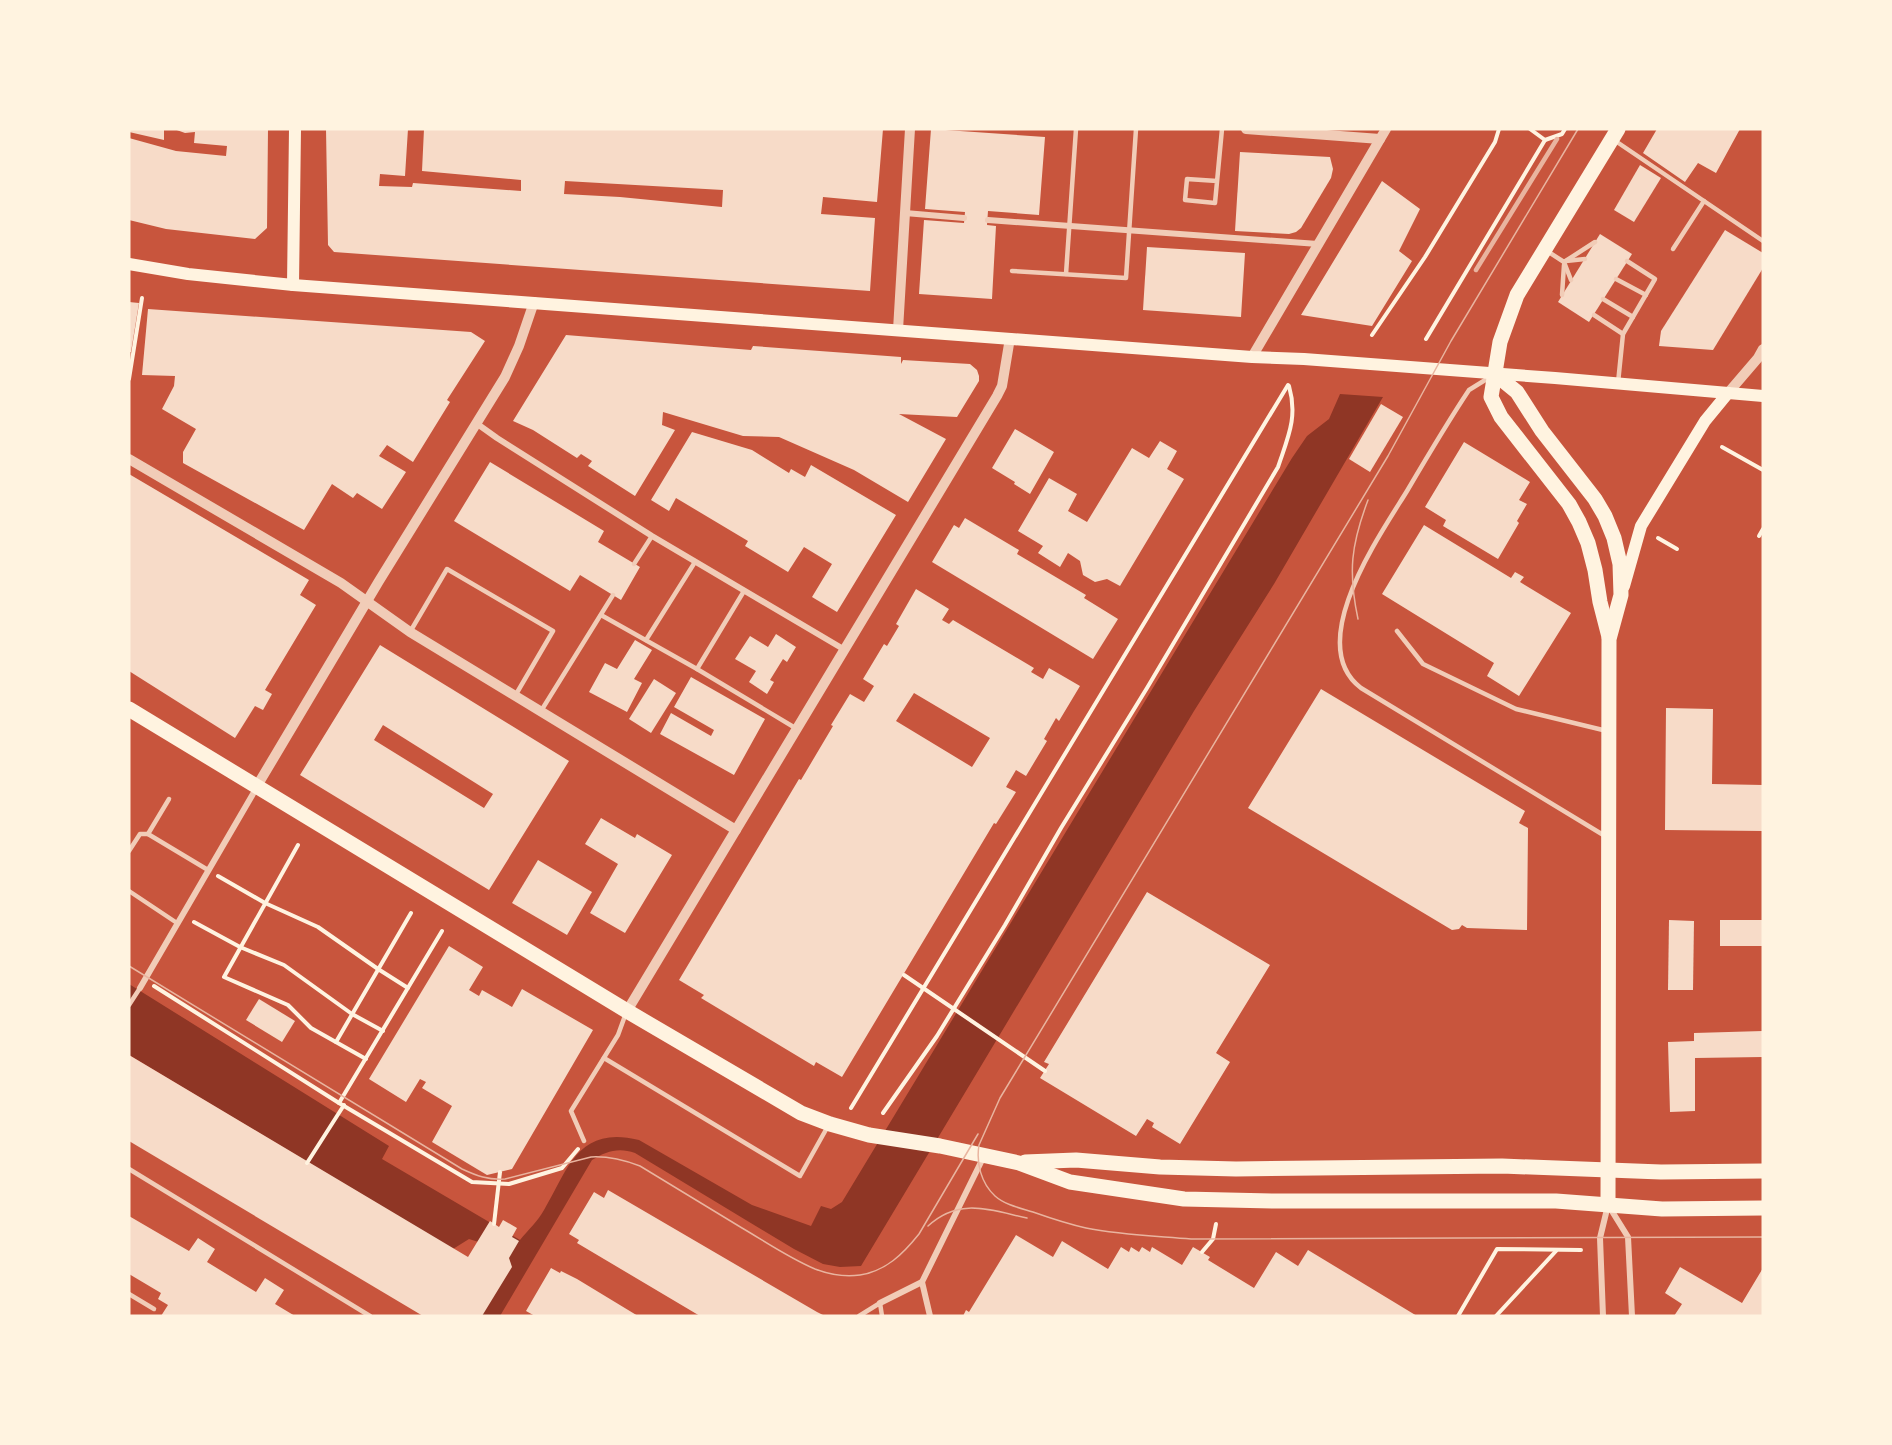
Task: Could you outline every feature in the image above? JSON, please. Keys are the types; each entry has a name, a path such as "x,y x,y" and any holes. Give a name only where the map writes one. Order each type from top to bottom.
{"main road":[{"path":"294,285 295,129"},
{"path":"1610,639 1588,543 1579,522 1569,504 1501,417 1491,397 1500,342 1516,295 1615,134"},
{"path":"129,264 188,274 294,285 1252,357 1304,359 1763,396"},
{"path":"1495,374 1517,392 1542,431 1605,516 1614,538 1620,564 1621,595"},
{"path":"1608,1205 1610,639 1641,526 1705,421 1728,393"},
{"path":"129,709 627,1011 801,1113 830,1124 868,1135 985,1154 1019,1163 1070,1182 1184,1199 1556,1201 1662,1209 1763,1208"},
{"path":"1019,1163 1076,1160 1160,1167 1236,1169 1502,1166 1661,1172 1763,1171"}],"street":[{"path":"898,330 910,129"},
{"path":"1246,129 1380,139"},
{"path":"1252,357 1386,129"},
{"path":"905,213 964,218"},
{"path":"988,220 1069,228 1318,244"},
{"path":"140,988 257,786 505,377 519,346 534,302"},
{"path":"627,1011 998,396 1002,386 1010,338"},
{"path":"1728,393 1763,350"},
{"path":"476,423 652,536 844,650"},
{"path":"129,459 341,583 410,632 736,830"},
{"path":"880,1303 921,1282 985,1154"},
{"path":"1603,1316 1599,1238 1608,1205"},
{"path":"1608,1205 1628,1237 1632,1316"},
{"path":"921,1282 930,1316"}],"lane":[{"path":"1066,274 1076,129"},
{"path":"1012,271 1126,278 1136,129"},
{"path":"1217,181 1187,179 1185,200 1215,203 1222,129"},
{"path":"1615,134 1704,201 1763,241"},
{"path":"1673,249 1704,201"},
{"path":"1564,262 1595,242"},
{"path":"1544,250 1564,262 1572,280"},
{"path":"1564,262 1585,259"},
{"path":"1618,383 1623,334 1655,279 1627,261"},
{"path":"1562,295 1564,262"},
{"path":"1616,279 1646,295"},
{"path":"1603,299 1633,317"},
{"path":"1594,315 1623,334"},
{"path":"1495,374 1469,390 1362,566 1343,617 1340,645 1344,667 1353,682 1361,688 1610,839"},
{"path":"634,564 652,536"},
{"path":"646,640 695,562"},
{"path":"410,632 447,569 553,631 515,696"},
{"path":"697,669 744,591"},
{"path":"541,711 613,595"},
{"path":"601,615 797,729"},
{"path":"1397,631 1423,663 1516,709 1609,732"},
{"path":"148,834 169,799"},
{"path":"129,851 140,834 148,834 208,870"},
{"path":"129,891 177,922"},
{"path":"129,1005 140,988"},
{"path":"584,1141 570,1111 618,1035 627,1011"},
{"path":"604,1058 800,1176 830,1124"},
{"path":"129,1169 370,1316"},
{"path":"129,1294 154,1309"},
{"path":"859,1316 880,1303 882,1316"}],"path":[{"path":"1372,335 1425,257 1495,142 1499,129"},
{"path":"1530,129 1545,140"},
{"path":"1426,339 1545,140 1562,134 1565,129"},
{"path":"129,379 142,298"},
{"path":"851,1108 1288,385 1294,403 1293,413 1290,432 1278,467 1005,925 937,1036 884,1113"},
{"path":"1722,447 1763,470"},
{"path":"1759,536 1763,529"},
{"path":"1658,538 1677,549"},
{"path":"298,845 224,977 288,1005 311,1028 366,1059"},
{"path":"208,870 265,903 318,927 408,988"},
{"path":"336,1042 411,913"},
{"path":"182,915 240,948 284,965 352,1014 383,1031"},
{"path":"307,1163 338,1114 341,1104 366,1059 442,931"},
{"path":"904,975 1045,1071"},
{"path":"144,980 341,1104 472,1182 509,1184 562,1168 584,1141"},
{"path":"494,1224 500,1172"},
{"path":"1202,1252 1213,1239 1216,1224"},
{"path":"1458,1316 1497,1249 1581,1250"},
{"path":"1496,1316 1556,1250"}],"shaded area":[{"path":"1340,394 1383,397 1274,584 1194,711 861,1266 840,1267 823,1264 794,1249 635,1153 624,1150 613,1151 592,1160 500,1316 475,1316 504,1250 469,1239 453,1249 129,1055 129,984 389,1146 382,1159 520,1240 542,1214 578,1154 588,1145 602,1139 618,1137 639,1140 752,1205 811,1226 821,1206 831,1209 842,1202 1292,458 1307,436 1329,419"}],"building":[{"path":"129,129 164,129 164,140 129,132"},
{"path":"174,129 268,129 267,228 255,239 166,229 129,220 129,138 176,151 226,156 227,146 194,143 195,132 185,133"},
{"path":"326,129 408,129 405,176 380,174 379,186 412,187 413,183 521,191 521,180 422,171 424,129 883,129 877,202 823,197 821,214 875,218 870,291 334,252 328,245","holes":["565,181 723,190 722,207 564,194"]},
{"path":"931,129 1045,137 1039,215 988,211 987,225 996,226 992,299 919,294 924,220 964,223 965,212 925,209"},
{"path":"1657,129 1740,129 1716,173 1698,163 1685,182 1643,153"},
{"path":"1240,152 1330,157 1333,169 1331,178 1301,228 1296,232 1289,234 1235,231"},
{"path":"1640,165 1661,178 1634,222 1614,210"},
{"path":"1382,181 1420,209 1399,251 1412,261 1372,326 1301,315"},
{"path":"1725,230 1763,253 1763,268 1713,350 1659,346 1661,331"},
{"path":"1600,234 1632,254 1589,322 1558,302"},
{"path":"1147,247 1245,253 1241,317 1143,310"},
{"path":"129,302 139,303 131,352 129,352"},
{"path":"148,309 471,332 485,341 447,400 450,402 413,462 387,445 379,456 406,472 382,509 357,493 353,498 332,484 304,530 183,463 183,452 196,429 162,409 174,386 175,376 142,375"},
{"path":"566,335 751,350 753,346 901,357 901,364 903,360 970,364 977,370 979,381 957,417 899,414 946,439 908,502 854,470 779,437 743,436 663,412 662,425 675,430 635,496 588,466 592,461 581,454 577,458 533,430 513,421"},
{"path":"1381,404 1403,417 1370,472 1349,459"},
{"path":"1015,429 1054,452 1030,494 992,468"},
{"path":"692,432 752,450 789,473 791,469 805,477 811,465 896,515 837,612 812,597 832,564 804,547 788,572 745,546 748,541 676,498 669,511 651,500"},
{"path":"1160,441 1177,451 1167,469 1184,479 1120,586 1107,579 1095,582 1083,575 1080,561 1068,553 1060,567 1038,553 1043,546 1018,531 1049,478 1077,494 1068,511 1087,522 1132,448 1149,458"},
{"path":"1464,442 1530,482 1519,500 1527,504 1498,559 1443,526 1446,520 1425,507"},
{"path":"490,462 604,531 598,542 640,567 621,600 580,575 570,591 454,521"},
{"path":"129,474 309,580 300,595 316,605 265,690 272,694 263,710 255,706 235,738 129,671"},
{"path":"965,518 1019,550 1017,554 1086,595 1084,598 1118,619 1093,659 932,562 954,525 959,528"},
{"path":"1424,525 1511,578 1515,572 1524,577 1520,582 1571,613 1519,696 1487,676 1494,663 1382,594"},
{"path":"916,589 949,609 942,620 949,624 953,620 1034,668 1031,672 1043,679 1049,668 1080,686 1059,721 1056,718 1044,739 1047,741 1026,776 1016,770 1006,787 1016,792 996,824 994,823 842,1077 816,1062 814,1066 701,998 704,995 679,980 799,779 801,780 850,694 864,702 874,686 863,679 884,644 887,646 899,626 896,624","holes":["914,693 990,738 972,767 896,721"]},
{"path":"776,634 796,647 787,662 783,659 770,680 774,682 767,694 749,682 756,671 735,659 750,636 768,647"},
{"path":"635,640 652,650 634,679 642,683 627,712 589,692 605,663 617,669"},
{"path":"380,645 569,761 489,890 300,775","holes":["383,725 493,794 484,808 374,740"]},
{"path":"691,677 765,719 734,775 660,734 671,713 711,736 714,730 674,707"},
{"path":"654,679 676,693 651,733 629,719"},
{"path":"1321,689 1525,811 1519,823 1528,828 1527,930 1467,928 1462,925 1459,929 1452,930 1248,808"},
{"path":"1666,708 1713,709 1712,784 1763,785 1763,831 1665,830"},
{"path":"601,818 635,838 637,834 672,855 625,933 590,913 618,864 585,844"},
{"path":"538,860 592,892 567,935 512,903"},
{"path":"1147,892 1270,965 1216,1053 1230,1062 1180,1144 1152,1127 1154,1123 1147,1119 1136,1136 1040,1078 1049,1064 1044,1062"},
{"path":"1669,920 1694,921 1693,990 1668,990"},
{"path":"1720,920 1763,920 1763,946 1720,946"},
{"path":"449,946 483,967 469,990 479,996 482,990 512,1007 522,989 593,1030 512,1169 487,1175 432,1142 452,1106 422,1088 426,1082 420,1079 406,1102 369,1079"},
{"path":"259,999 295,1021 282,1042 246,1020"},
{"path":"1763,1031 1763,1057 1695,1058 1695,1111 1670,1112 1668,1042 1694,1041 1694,1033"},
{"path":"129,1055 468,1257 490,1221 499,1227 503,1220 517,1228 512,1237 519,1241 509,1258 512,1267 482,1316 423,1316 129,1141"},
{"path":"608,1190 825,1316 700,1316 577,1243 579,1240 569,1234 594,1192 604,1198"},
{"path":"129,1216 189,1251 198,1238 215,1249 207,1262 256,1292 265,1278 284,1290 275,1304 295,1316 161,1316 168,1305 158,1299 161,1293 129,1274"},
{"path":"1016,1235 1053,1257 1062,1241 1108,1269 1121,1247 1129,1252 1131,1247 1139,1252 1142,1247 1150,1252 1152,1247 1182,1265 1193,1247 1210,1257 1208,1260 1254,1288 1276,1252 1298,1266 1308,1250 1417,1316 963,1316 966,1310 969,1312"},
{"path":"1680,1267 1742,1303 1763,1268 1763,1316 1674,1316 1682,1304 1665,1293"},
{"path":"551,1268 577,1279 638,1316 535,1316 526,1311"}],"tram line":[{"path":"1578,129 1451,341 1388,456 1000,1098 979,1145 979,1166 990,1191 1008,1204 1079,1226 1138,1235 1191,1239 1763,1237"},
{"path":"1358,619 1353,587 1353,559 1358,531 1368,500"},
{"path":"129,966 462,1169 478,1176 505,1179 591,1157 628,1162 640,1166 787,1255 831,1274 854,1276 869,1273 886,1266 900,1255 919,1234 978,1134"},
{"path":"928,1226 951,1211 975,1208 1027,1218"}],"railway":[{"path":"1476,270 1557,139"}]}
